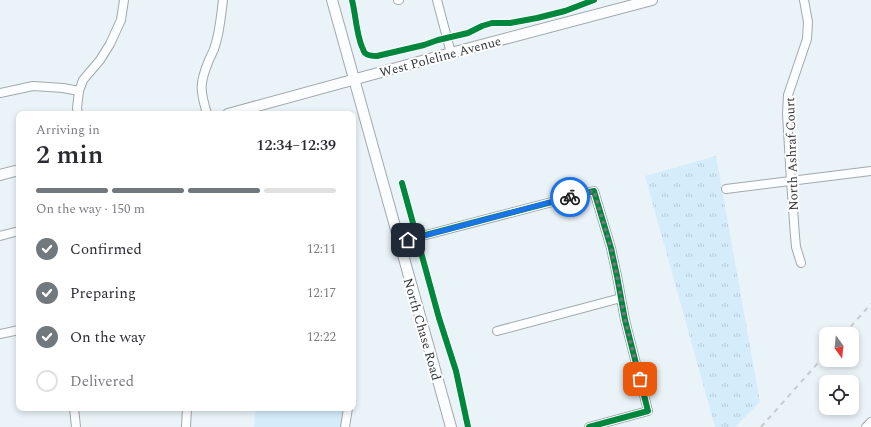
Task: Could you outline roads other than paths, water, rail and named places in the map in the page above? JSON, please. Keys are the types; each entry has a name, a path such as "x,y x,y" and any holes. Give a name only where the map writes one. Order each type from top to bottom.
{"street":[{"path":"78,111 79,91 83,80 100,60 110,44 121,20 124,0"},
{"path":"206,111 201,84 209,59 215,47 221,19 223,0"},
{"name":"North Chase Road","path":"332,0 451,427"},
{"path":"437,0 451,53"},
{"name":"West Poleline Avenue","path":"239,111 622,4 652,0"},
{"name":"North Ashraf Court","path":"802,263 796,242 790,181 787,114 788,96 807,39 808,22 804,0"},
{"path":"0,93 33,86 63,88 79,91"},
{"path":"0,175 16,171"},
{"path":"726,188 871,171"},
{"path":"399,242 594,191 611,248 630,341 648,410 589,427"},
{"path":"0,236 16,232"},
{"path":"497,331 621,298"},
{"path":"0,334 16,331"},
{"path":"74,411 76,427"},
{"path":"186,427 187,411"},
{"path":"346,427 348,411"},
{"path":"866,427 871,422"}],"railway":[{"path":"850,327 871,304"},
{"path":"761,427 819,362"}]}
